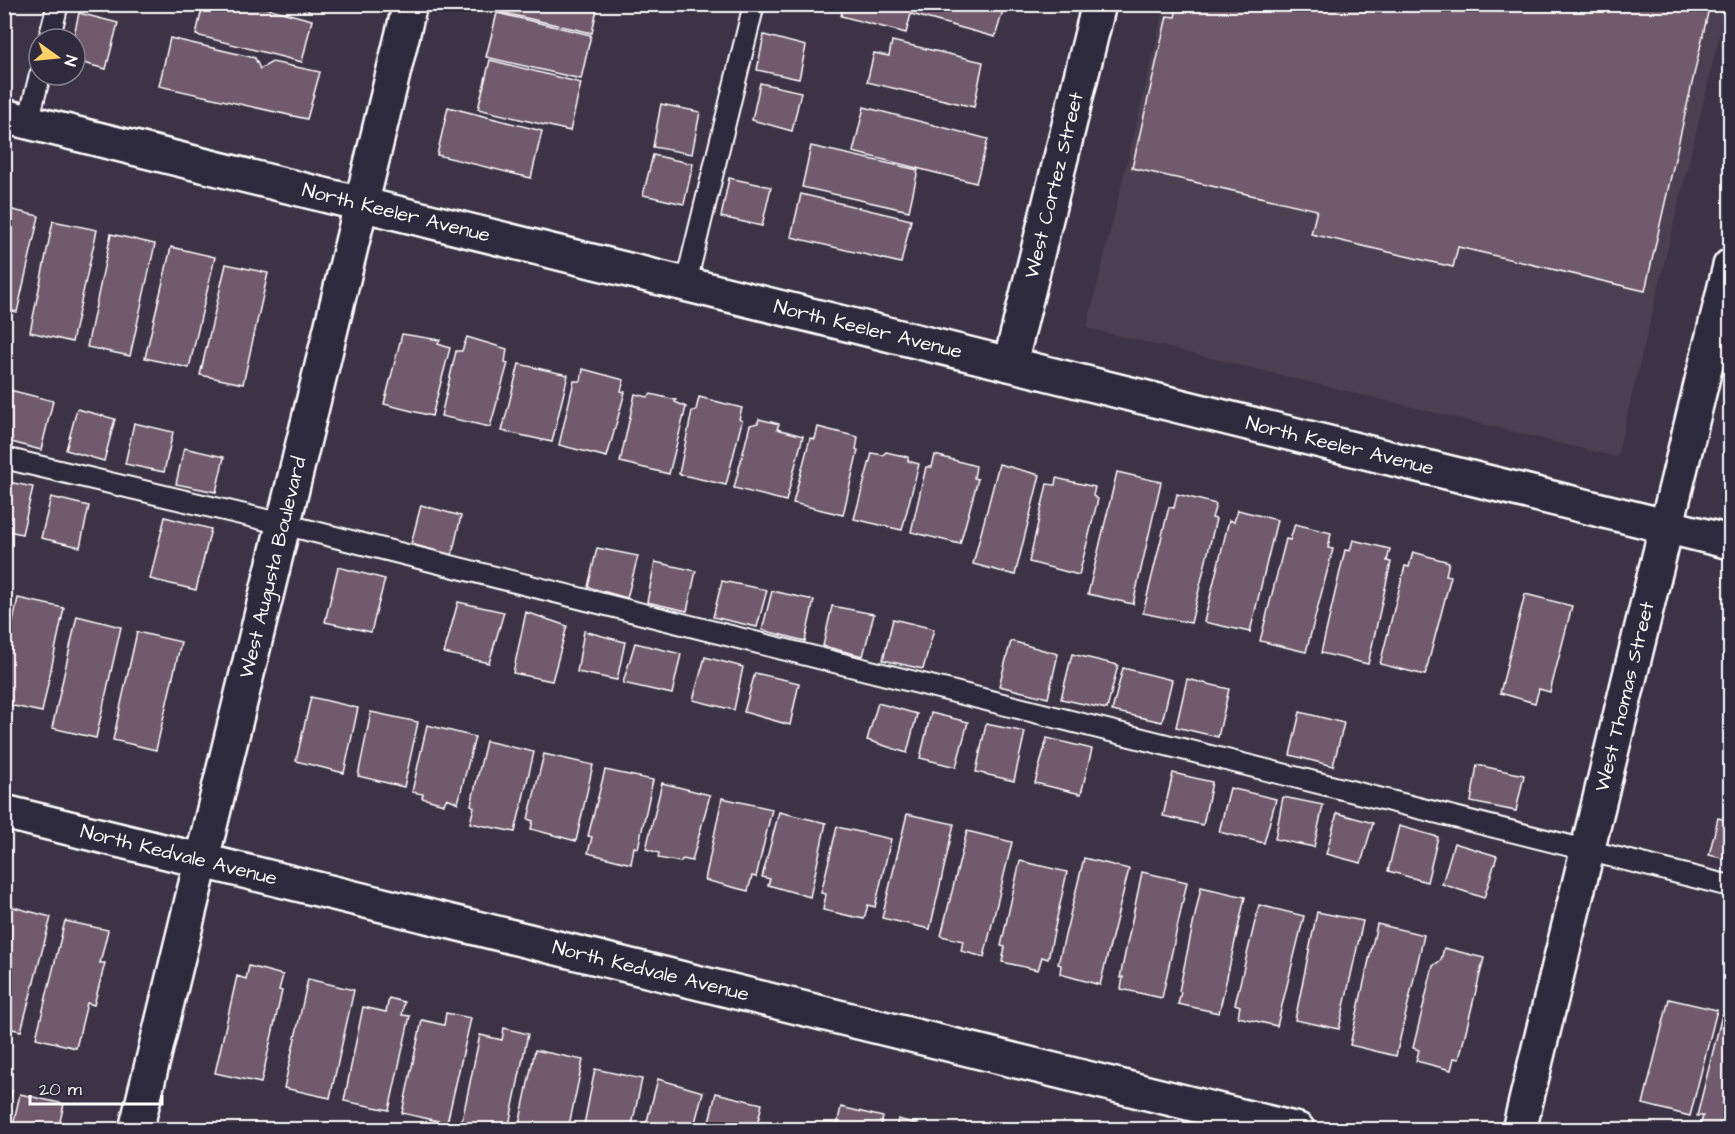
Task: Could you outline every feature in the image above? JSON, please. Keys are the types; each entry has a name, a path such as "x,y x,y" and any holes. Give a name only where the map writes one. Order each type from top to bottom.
{"street":[{"name":"West Augusta Boulevard","path":"136,1130 410,4"},
{"name":"West Cortez Street","path":"1010,364 1099,4"},
{"name":"North Keeler Avenue","path":"16,119 1731,542"},
{"name":"West Thomas Street","path":"1519,1130 1731,266"},
{"name":"North Kedvale Avenue","path":"4,812 1298,1130"}],"lane":[{"path":"52,27 58,4"},
{"path":"686,283 754,4"},
{"path":"16,119 33,87"},
{"path":"4,458 283,524 1731,886"}],"shaded area":[{"path":"1165,5 1727,5 1617,457 1087,328"}],"building":[{"path":"97,4 126,4 124,11"},
{"path":"203,4 251,4 312,20 302,62 196,35"},
{"path":"286,4 310,4 309,10"},
{"path":"502,4 598,4 592,33 500,12"},
{"path":"844,4 1005,4 995,37 911,14 906,33 841,16"},
{"path":"1178,4 1710,4 1645,291 1458,247 1453,267 1311,234 1317,210 1132,168 1167,16 1175,17"},
{"path":"79,13 118,23 106,69 87,64 87,27 76,27"},
{"path":"497,13 591,35 581,79 486,57"},
{"path":"764,35 806,46 799,79 757,70"},
{"path":"170,38 255,58 260,69 272,62 320,72 307,119 159,86"},
{"path":"892,41 983,62 974,107 867,82 874,53 889,56"},
{"path":"490,60 581,83 570,131 478,109"},
{"path":"760,83 801,92 792,131 752,120"},
{"path":"661,104 700,112 692,154 653,147"},
{"path":"448,107 542,131 531,178 437,155"},
{"path":"864,107 988,139 976,183 853,152"},
{"path":"811,146 918,170 909,211 802,187"},
{"path":"653,155 693,164 684,204 643,195"},
{"path":"729,178 771,187 762,226 721,217"},
{"path":"801,194 911,220 901,263 791,237"},
{"path":"4,208 39,216 17,312 4,309"},
{"path":"53,221 97,230 72,342 30,332"},
{"path":"111,234 155,244 130,356 87,347"},
{"path":"171,247 215,257 189,368 145,358"},
{"path":"226,264 268,273 243,384 200,375"},
{"path":"402,334 440,340 438,344 450,348 432,416 384,404"},
{"path":"467,337 507,349 505,362 508,363 490,427 441,416 456,351 462,351"},
{"path":"519,364 568,375 552,442 502,431"},
{"path":"583,369 624,380 621,391 625,392 607,457 559,445 574,381 581,381"},
{"path":"6,389 53,401 41,450 4,440"},
{"path":"635,394 648,397 651,394 676,400 675,402 686,407 669,474 620,462"},
{"path":"699,397 742,408 739,419 742,421 726,485 679,474 692,411 696,410"},
{"path":"77,409 115,419 104,461 66,450"},
{"path":"759,419 779,424 777,429 803,436 786,501 734,488 750,425 758,423"},
{"path":"134,423 173,432 164,472 125,464"},
{"path":"818,427 858,437 856,450 858,450 843,515 793,503 810,438 815,439"},
{"path":"184,448 224,457 216,492 176,484"},
{"path":"886,452 908,457 908,461 919,464 902,530 854,519 872,453 883,455"},
{"path":"935,455 976,466 974,478 978,479 960,544 911,532 926,467 932,467"},
{"path":"999,464 1040,475 1015,575 973,564"},
{"path":"1117,472 1161,482 1133,604 1088,594"},
{"path":"1056,478 1095,487 1093,496 1098,499 1079,575 1029,562 1047,484 1055,485"},
{"path":"4,481 33,487 22,534 4,530"},
{"path":"1177,494 1216,504 1212,518 1216,519 1191,623 1143,613 1169,507 1174,508"},
{"path":"51,497 89,506 80,547 41,538"},
{"path":"421,505 461,516 452,555 411,544"},
{"path":"1238,510 1277,520 1250,632 1204,622 1229,520 1234,522"},
{"path":"165,517 211,529 196,590 150,579"},
{"path":"1295,524 1331,533 1328,548 1333,549 1306,652 1260,641 1286,539 1290,540"},
{"path":"1353,540 1390,549 1387,561 1391,562 1368,664 1321,653 1345,550 1350,551"},
{"path":"597,548 638,556 627,598 588,587"},
{"path":"1413,552 1449,562 1446,575 1451,576 1425,675 1380,664 1405,566 1409,567"},
{"path":"655,562 696,571 687,611 647,602"},
{"path":"338,567 385,579 371,632 325,622"},
{"path":"722,581 767,590 757,627 713,617"},
{"path":"772,591 814,600 805,641 762,630"},
{"path":"1525,594 1572,606 1550,692 1539,689 1535,703 1500,693"},
{"path":"18,598 64,608 42,712 4,704 4,664"},
{"path":"458,602 504,612 489,663 444,653"},
{"path":"832,606 874,614 863,656 823,646"},
{"path":"526,612 567,626 552,681 513,673"},
{"path":"77,616 121,627 96,738 52,728"},
{"path":"893,619 934,629 923,669 883,660"},
{"path":"584,631 625,642 617,680 577,672"},
{"path":"137,632 181,642 156,750 113,740"},
{"path":"1011,641 1058,654 1048,698 999,686"},
{"path":"635,643 681,654 672,694 623,683"},
{"path":"1072,654 1118,665 1107,709 1061,699"},
{"path":"705,657 743,667 734,710 693,700"},
{"path":"1123,668 1172,680 1162,722 1112,711"},
{"path":"755,673 799,683 790,725 744,712"},
{"path":"1187,679 1229,689 1218,737 1176,727"},
{"path":"311,697 358,708 344,773 296,761"},
{"path":"878,703 917,714 907,753 867,740"},
{"path":"371,712 418,722 404,787 358,776"},
{"path":"1300,712 1344,723 1333,766 1290,755"},
{"path":"931,713 968,722 956,767 920,758"},
{"path":"986,724 1025,732 1014,781 976,772"},
{"path":"427,725 475,737 458,803 447,798 444,804 422,798 423,794 412,792"},
{"path":"1047,738 1092,749 1081,794 1035,783"},
{"path":"486,741 534,752 515,832 470,823 474,807 471,805"},
{"path":"544,754 593,765 576,841 531,829 533,821 528,819"},
{"path":"1477,765 1524,775 1516,811 1471,802"},
{"path":"605,770 653,780 638,848 634,847 631,864 588,853 592,837 588,836"},
{"path":"1173,773 1212,782 1203,825 1163,816"},
{"path":"662,783 710,795 692,861 683,859 680,862 658,858 659,853 646,849"},
{"path":"1230,788 1276,799 1264,843 1219,832"},
{"path":"1283,797 1323,805 1314,847 1275,839"},
{"path":"722,798 772,809 756,877 752,876 748,891 705,880"},
{"path":"779,812 826,823 810,897 768,885 770,879 762,877"},
{"path":"1337,813 1373,823 1361,863 1326,854"},
{"path":"907,814 954,824 930,929 882,918"},
{"path":"1718,818 1730,821 1730,860 1709,855"},
{"path":"1399,826 1438,837 1427,882 1388,871"},
{"path":"837,827 891,839 875,907 868,905 864,919 823,910 826,894 821,893"},
{"path":"967,831 1012,842 984,957 961,951 963,941 941,936"},
{"path":"1454,843 1497,856 1484,898 1442,884"},
{"path":"1084,858 1129,869 1100,985 1060,974 1061,965 1058,964"},
{"path":"1020,861 1067,872 1048,959 1042,957 1038,970 1002,962 1005,947 1001,946"},
{"path":"1142,872 1187,882 1162,998 1121,989 1123,977 1120,978"},
{"path":"1201,887 1245,897 1219,1013 1178,1004"},
{"path":"1259,905 1304,916 1277,1026 1238,1017 1240,1006 1235,1004"},
{"path":"9,906 51,917 21,1031 4,1027 4,922"},
{"path":"1317,912 1363,921 1339,1029 1295,1020"},
{"path":"65,921 108,930 100,963 105,963 94,1005 87,1003 76,1048 36,1038"},
{"path":"1377,924 1424,935 1396,1056 1350,1045"},
{"path":"1444,948 1484,958 1459,1059 1454,1058 1451,1070 1416,1061 1419,1050 1413,1048 1433,966 1441,960"},
{"path":"249,966 283,975 279,990 282,991 261,1083 215,1073 237,976 246,979"},
{"path":"308,979 354,990 330,1098 284,1088"},
{"path":"389,998 404,1002 402,1015 410,1016 389,1110 344,1101 363,1007 386,1012"},
{"path":"1669,999 1717,1010 1690,1116 1643,1104"},
{"path":"446,1013 471,1018 447,1123 402,1113 422,1020 444,1025"},
{"path":"1722,1015 1730,1017 1730,1130 1699,1130 1703,1116 1697,1116"},
{"path":"504,1028 528,1034 508,1130 460,1130 480,1035 502,1040"},
{"path":"535,1050 583,1060 568,1130 518,1130"},
{"path":"595,1069 642,1079 631,1130 583,1130"},
{"path":"658,1079 703,1092 693,1130 637,1130 646,1125"},
{"path":"4,1089 12,1091 4,1121"},
{"path":"716,1093 762,1104 756,1130 707,1130"},
{"path":"20,1094 64,1104 58,1130 12,1130"},
{"path":"841,1107 883,1117 880,1130 836,1130"},
{"path":"898,1119 935,1129 935,1130 896,1130"}]}
